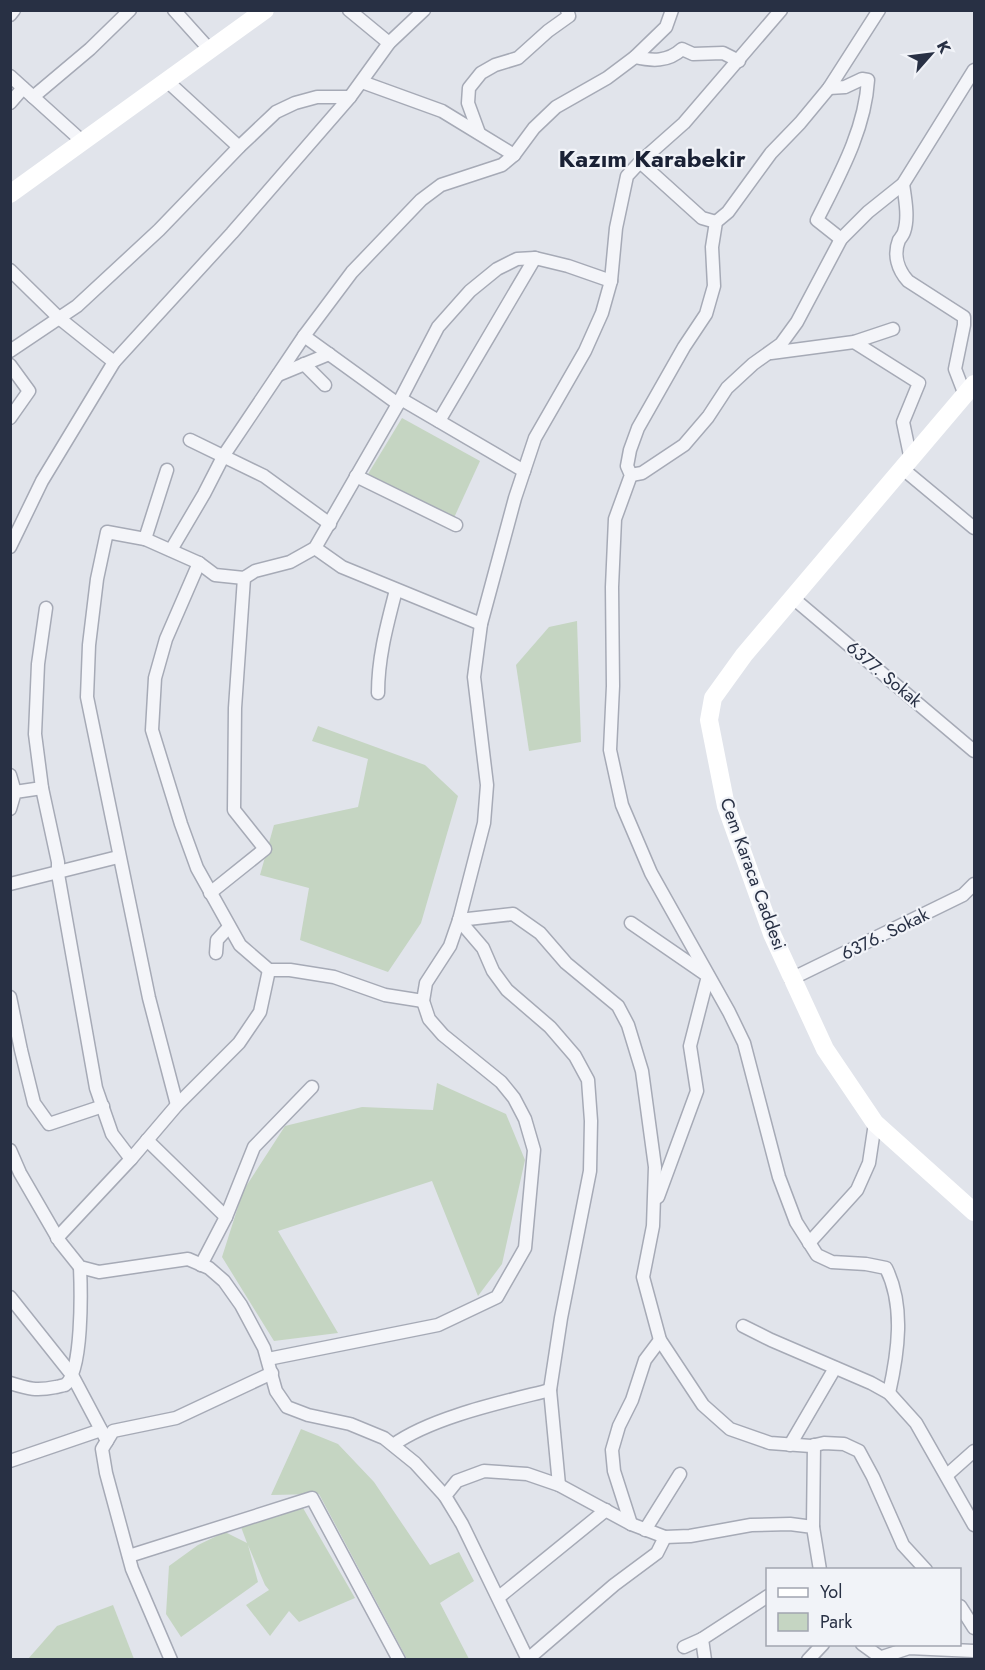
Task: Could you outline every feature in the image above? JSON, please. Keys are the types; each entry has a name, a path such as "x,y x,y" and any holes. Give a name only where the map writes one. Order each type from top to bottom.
{"street":[{"path":"10,15 14,10"},
{"path":"33,98 90,49 130,10"},
{"path":"174,10 210,50"},
{"path":"10,194 265,10"},
{"path":"349,10 389,43"},
{"path":"10,548 42,481 114,362 232,233 350,97 389,43 424,10"},
{"path":"479,133 468,102 469,88 481,73 495,65 518,58 569,16 567,10"},
{"path":"171,550 224,455 304,336 352,272 421,200 441,185 502,165 514,155 556,106 607,78 634,57 666,27 672,10"},
{"path":"268,1359 438,1325 497,1297 525,1248 534,1150 525,1119 514,1098 501,1082 443,1035 429,1019 423,1001 426,983 450,946 459,920 484,823 487,785 474,677 481,624 535,438 585,351 597,324 611,281 616,228 627,176 684,123 781,10"},
{"path":"879,10 829,88 771,153 728,212 716,222 712,247 714,286 706,314 656,394 638,428 630,450 627,466 631,475 615,519 610,750 622,805 651,873 744,1043 779,1177 796,1222 817,1255 832,1262 886,1268 891,1277 898,1331 895,1364 888,1392"},
{"path":"634,57 654,61 674,56 682,49 693,54 723,53 739,61"},
{"path":"631,475 642,473 684,445 708,417 727,388 753,364 781,344 798,322 841,239 868,212 903,184 975,70"},
{"path":"10,76 83,142"},
{"path":"829,88 845,87 862,79 868,80 859,128 817,220 841,239"},
{"path":"168,81 239,147"},
{"path":"362,82 442,111 514,155"},
{"path":"10,103 23,88"},
{"path":"10,351 77,306 159,230 276,112 295,103 317,98 350,97"},
{"path":"640,162 702,218 716,222"},
{"path":"903,184 904,232 896,256 900,273 964,317 955,369 970,389"},
{"path":"177,1106 149,998 118,857 87,698 88,645 97,579 107,532 145,539 199,563 215,575 244,578 255,570 290,562 315,548 399,401 438,327 470,291 497,269 517,259 535,258 568,266 611,281"},
{"path":"439,421 535,258"},
{"path":"10,270 60,318 114,362"},
{"path":"767,354 854,342 893,329"},
{"path":"304,336 399,401 439,421 524,471"},
{"path":"854,342 919,383 903,422 907,464 975,528"},
{"path":"278,375 329,354"},
{"path":"304,364 325,385"},
{"path":"10,365 29,391 10,418"},
{"name":"Cem Karaca Caddesi","path":"970,389 744,655 713,698 709,720 726,806 772,934 825,1049 875,1123 975,1212"},
{"path":"190,440 264,476 330,524"},
{"path":"145,539 167,470"},
{"path":"356,476 456,525"},
{"path":"315,548 342,567 481,624"},
{"path":"199,563 182,598 155,678 152,730 197,868 240,945 269,970 290,970 334,977 385,995 423,1001"},
{"path":"210,893 265,849 234,810 235,708 244,578"},
{"path":"378,693 381,645 396,590"},
{"name":"6377. Sokak","path":"793,598 975,751"},
{"path":"46,608 38,664 35,734 42,788 58,862 58,874 96,1088 112,1134 131,1159"},
{"path":"10,775 15,792 10,809"},
{"path":"15,792 42,788"},
{"path":"10,884 58,874 118,857"},
{"name":"6376. Sokak","path":"791,979 963,895 975,884"},
{"path":"459,920 513,914 540,933 566,963 618,1006 628,1025 642,1071 655,1167 652,1226 643,1277 660,1340 703,1405 730,1428 770,1443 843,1444 859,1450 903,1545 925,1568"},
{"path":"459,920 483,948 493,971 507,990 550,1027 575,1056 588,1080 591,1122 590,1171 561,1318 550,1390 559,1485"},
{"path":"632,923 708,976"},
{"path":"216,953 217,940 229,927"},
{"path":"57,1238 177,1106 239,1043 260,1012 269,970"},
{"path":"653,1210 697,1091 690,1046 708,976"},
{"path":"10,997 34,1102 49,1124 103,1106"},
{"path":"201,1264 226,1217 254,1147 312,1087"},
{"path":"808,1243 857,1190 869,1163 875,1123"},
{"path":"147,1140 226,1217"},
{"path":"10,1150 20,1173 57,1238 80,1267 99,1272 189,1259 209,1268 224,1281 241,1305 268,1359 276,1391 287,1407 308,1416 350,1424 384,1438 415,1462 445,1496 462,1524 485,1574 499,1597 523,1658 657,1553 665,1537"},
{"path":"68,1380 81,1306 80,1267"},
{"path":"10,1297 104,1436 102,1449 106,1473 132,1569 171,1659"},
{"path":"743,1326 888,1392 916,1423 975,1525"},
{"path":"631,1524 614,1471 612,1450 645,1360 660,1340"},
{"path":"790,1444 835,1368"},
{"path":"10,1461 104,1436 113,1431 176,1418 272,1373"},
{"path":"10,1383 32,1390 68,1380"},
{"path":"393,1445 410,1432 488,1406 550,1390"},
{"path":"814,1445 813,1527 820,1568"},
{"path":"947,1475 975,1452"},
{"path":"445,1496 458,1480 484,1471 527,1474 559,1485 631,1524 665,1537 690,1536 751,1525 790,1524 813,1527"},
{"path":"645,1530 680,1474"},
{"path":"129,1556 312,1498 399,1659"},
{"path":"499,1597 606,1510"},
{"path":"684,1647 702,1639 766,1597"},
{"path":"961,1607 975,1628"},
{"path":"702,1639 705,1659"},
{"path":"808,1659 821,1646"},
{"path":"865,1646 883,1658 909,1648 923,1654 975,1651"}],"green space":[{"path":"402,418 480,461 453,520 365,479"},
{"path":"577,621 581,742 529,751 516,665 549,627"},
{"path":"318,726 425,765 458,796 421,923 388,972 300,940 309,888 260,875 274,825 358,807 368,759 312,741"},
{"path":"437,1083 506,1114 525,1160 502,1264 478,1296 432,1181 278,1231 338,1333 274,1341 222,1257 243,1191 285,1126 362,1107 433,1110"},
{"path":"301,1429 338,1444 374,1482 430,1565 459,1552 474,1581 440,1603 469,1659 407,1659 319,1494 271,1495"},
{"path":"303,1508 355,1598 299,1622 289,1611 270,1636 246,1605 269,1590 248,1545 258,1582 181,1637 166,1614 169,1566 198,1545 225,1532 247,1543 241,1527"},
{"path":"113,1605 134,1659 28,1659 57,1626"}],"district":[{"name":"Kazım Karabekir","path":"652,158"}]}
